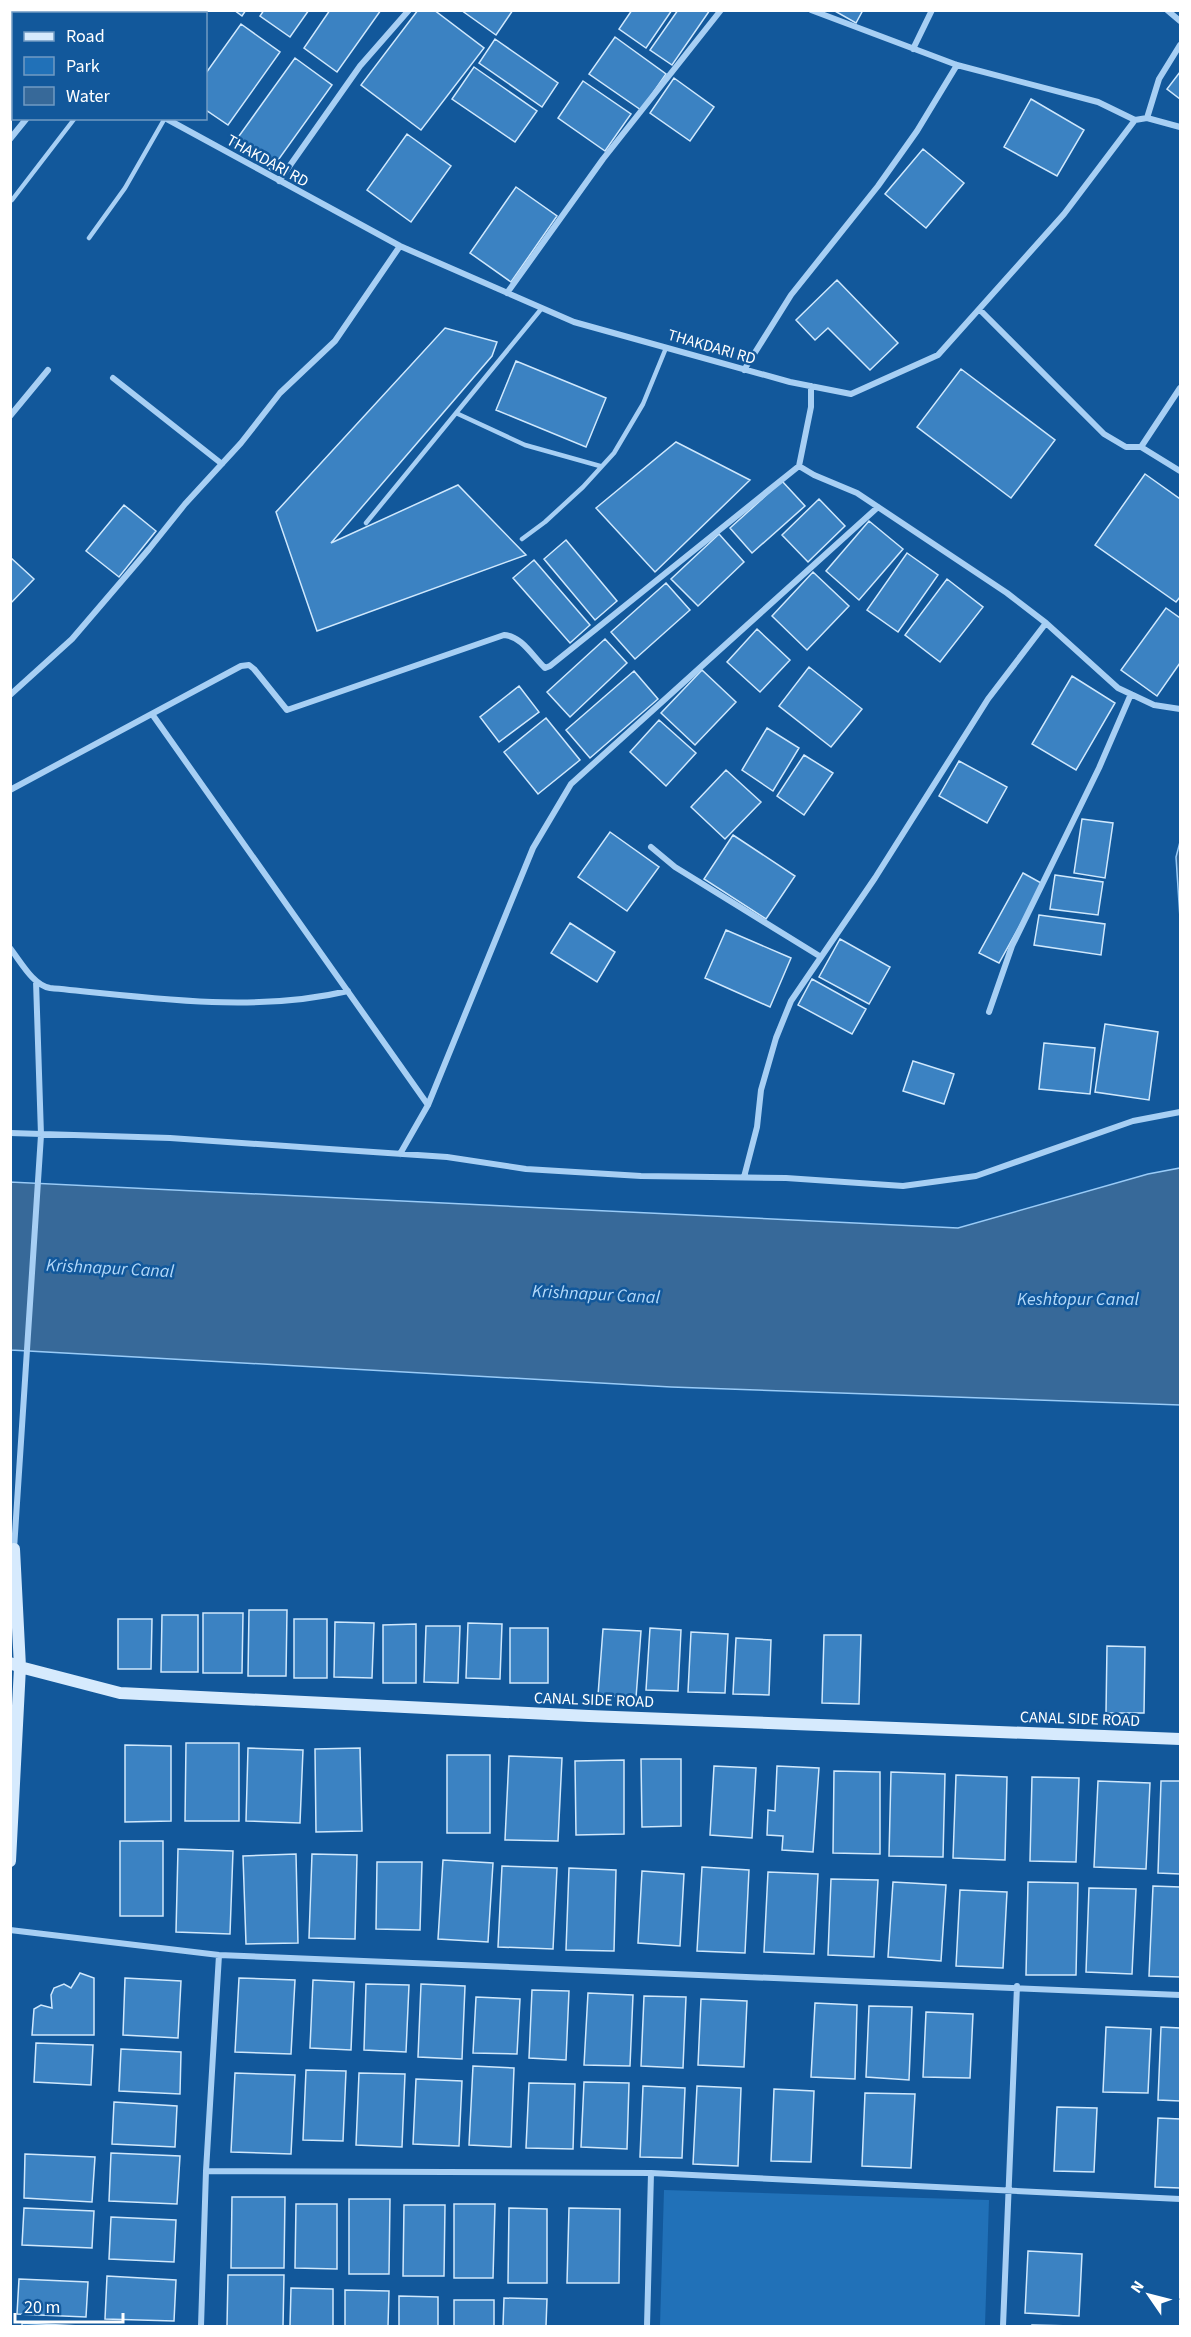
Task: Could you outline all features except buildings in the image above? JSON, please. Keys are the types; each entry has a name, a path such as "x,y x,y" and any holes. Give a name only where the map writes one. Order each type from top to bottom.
{"street":[{"path":"279,181 360,66 409,10"},
{"path":"507,293 603,159 721,10"},
{"path":"810,10 957,65 1098,102 1135,120 1147,118 1180,127"},
{"path":"913,49 932,10"},
{"path":"1167,10 1180,21"},
{"path":"1147,118 1159,79 1180,45"},
{"path":"744,369 791,296 878,186 917,132 957,65"},
{"path":"10,139 25,120"},
{"name":"THAKDARI RD","path":"169,120 400,246 574,322 744,369 851,394 938,355 1064,214 1135,120"},
{"path":"10,695 72,639 280,393 335,340 400,246"},
{"path":"979,309 1104,434 1126,447 1141,447 1180,471"},
{"path":"10,417 48,370"},
{"path":"113,378 222,464"},
{"path":"10,790 241,666 249,665 254,669 287,710 504,635 518,640 545,668 799,466 811,407 811,386"},
{"path":"1141,447 1180,388"},
{"path":"799,466 814,475 857,493 1007,593 1046,623 1118,688 1154,705 1180,709"},
{"path":"400,1154 428,1105 533,848 571,784 878,507"},
{"path":"744,1177 757,1127 761,1090 776,1038 792,1000 875,878 988,699 1046,623"},
{"path":"989,1012 1012,946 1094,779 1131,694"},
{"path":"152,714 428,1105"},
{"path":"651,847 675,867 821,957"},
{"path":"10,948 42,987 209,1001 265,1003 313,1000 348,992"},
{"path":"10,1861 15,1665 13,1549 41,1135 36,981"},
{"path":"10,1133 170,1138 400,1154 526,1169 641,1176 744,1177 903,1186 976,1176 1133,1121 1180,1112"},
{"name":"CANAL SIDE ROAD","path":"15,1665 120,1693 577,1715 1180,1739"},
{"path":"10,1930 219,1955 1017,1986 1180,1995"},
{"path":"201,2326 206,2171 219,1955"},
{"path":"1003,2326 1017,1986"},
{"path":"206,2171 651,2173 1180,2199"},
{"path":"647,2326 651,2173"}],"lane":[{"path":"12,200 73,120"},
{"path":"89,238 125,188 164,120"},
{"path":"366,524 542,308"},
{"path":"522,540 583,487 614,453 643,404 666,348"},
{"path":"456,413 525,445 600,466"}],"green space":[{"path":"664,2190 989,2200 985,2326 660,2326"}],"water":[{"path":"1180,842 1180,918 1176,857"},
{"name":"Keshtopur Canal","path":"1180,1168 1180,1405 671,1387 11,1350 10,1182 958,1228 1148,1174"}],"water label":[{"name":"Krishnapur Canal","path":"110,1268"},
{"name":"Krishnapur Canal","path":"596,1294"}]}
